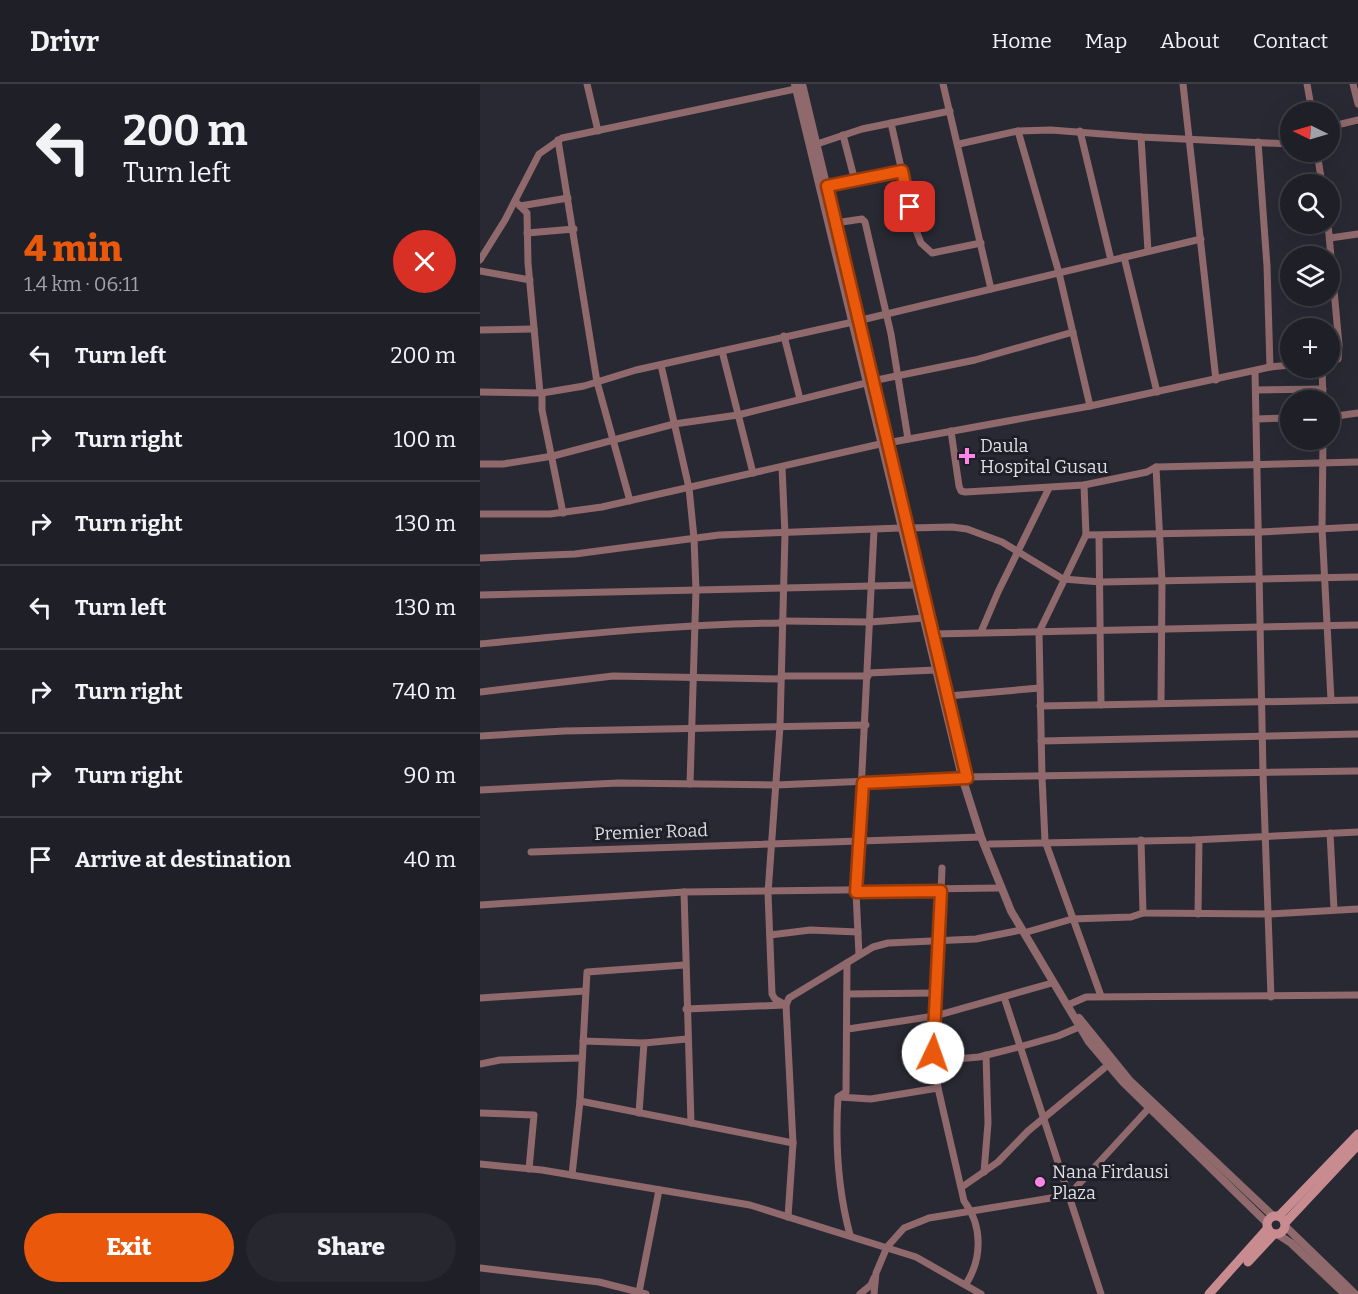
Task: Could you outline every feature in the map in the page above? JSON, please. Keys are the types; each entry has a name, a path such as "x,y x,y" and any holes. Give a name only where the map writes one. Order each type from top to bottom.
{"main road":[{"path":"1217,1294 1358,1134"},
{"path":"1209,1294 1358,1144"}],"street":[{"path":"587,84 598,131"},
{"path":"943,84 991,289"},
{"path":"1183,84 1216,380"},
{"path":"1307,84 1310,102"},
{"path":"1353,84 1358,104"},
{"path":"480,260 517,203 539,154 558,140 799,86"},
{"path":"799,86 817,144 883,444 934,634 964,777 1024,931 1084,1025 1130,1081 1343,1293"},
{"path":"799,86 856,321"},
{"path":"817,144 891,123 950,111"},
{"path":"1340,124 1358,120"},
{"path":"891,123 921,243 933,253 981,243"},
{"path":"958,144 1018,131 1080,131 1141,137 1280,143"},
{"path":"1018,131 1059,273 1090,406"},
{"path":"1080,131 1111,260"},
{"path":"843,135 855,181"},
{"path":"1141,137 1148,251"},
{"path":"558,140 597,382 630,501"},
{"path":"1258,142 1267,266 1270,367"},
{"path":"827,186 902,171"},
{"path":"517,203 568,198"},
{"path":"517,203 527,213 530,280 542,410 563,513"},
{"path":"835,223 862,219 865,222 887,314 908,439"},
{"path":"527,233 574,229"},
{"path":"1329,234 1337,318"},
{"path":"1330,238 1358,234"},
{"path":"480,392 541,393 597,382 660,365 887,314 1201,238"},
{"path":"1124,257 1157,392"},
{"path":"480,271 530,280"},
{"path":"480,330 534,329"},
{"path":"480,464 503,464 553,456 674,424 738,415 897,375 975,360 1073,332"},
{"path":"784,336 800,399"},
{"path":"722,351 753,473"},
{"path":"660,365 688,488 694,538 696,590 691,677 690,784"},
{"path":"480,514 563,513 630,501 883,444 1090,406 1280,366"},
{"path":"1255,371 1262,627 1263,773 1271,997"},
{"path":"1256,390 1323,389 1322,378"},
{"path":"1340,415 1358,413"},
{"path":"1256,419 1280,418"},
{"path":"951,431 961,491 1084,485 1147,472 1156,467 1358,462"},
{"path":"1323,450 1322,528 1331,700"},
{"path":"782,467 785,534 780,726 768,893 772,994 775,999 786,1005"},
{"path":"1156,467 1162,581 1161,703"},
{"path":"1084,485 1086,535 1039,632 1041,777 1046,841 1101,996"},
{"path":"981,632 1048,488"},
{"path":"480,558 575,554 694,538 952,526 1002,542 1063,579 1101,582 1358,577"},
{"path":"1086,535 1260,532 1358,527"},
{"path":"905,528 936,670 981,837 1002,888 1052,983 1079,1027 1108,1065 1149,1108 1355,1294"},
{"path":"859,955 856,892 874,530"},
{"path":"1099,536 1101,705"},
{"path":"480,596 783,587 871,588 916,585"},
{"path":"480,644 694,624 870,622 924,618"},
{"path":"934,634 1358,625"},
{"path":"480,692 613,676 781,678 936,670"},
{"path":"948,696 1040,688"},
{"path":"1040,706 1358,700"},
{"path":"480,736 692,728 866,725"},
{"path":"1041,741 1358,735"},
{"path":"480,790 618,783 776,785 964,777 1358,771"},
{"path":"990,844 1046,841 1199,840 1358,832"},
{"path":"1330,833 1335,909"},
{"name":"Premier Road","path":"531,852 981,837"},
{"path":"1141,840 1143,913"},
{"path":"1198,914 1199,840"},
{"path":"942,868 933,1053 938,1089 964,1201 973,1212 978,1259 966,1284"},
{"path":"480,905 684,892 941,891 1002,888"},
{"path":"684,892 684,965 691,1123"},
{"path":"788,1217 793,1143 786,1005 789,998 873,946 888,942 976,939 1024,931 1072,919 1131,917 1143,913 1268,914 1358,909"},
{"path":"770,934 810,930 858,932"},
{"path":"838,1097 846,1092 847,963"},
{"path":"572,1175 580,1101 585,991 589,970 684,965"},
{"path":"848,1029 935,1016 1052,983"},
{"path":"480,998 585,991"},
{"path":"847,994 936,993"},
{"path":"1070,1004 1086,997 1101,996 1358,995"},
{"path":"1004,998 1101,1294"},
{"path":"686,1009 786,1005"},
{"path":"936,1068 956,1059 1019,1047 1079,1027"},
{"path":"583,1041 644,1043 687,1039"},
{"path":"639,1113 644,1043"},
{"path":"984,1172 988,1123 986,1055"},
{"path":"480,1064 500,1060 582,1058"},
{"path":"962,1187 984,1172 1108,1065"},
{"path":"838,1097 871,1099 938,1089"},
{"path":"838,1097 838,1173 842,1211 850,1236"},
{"path":"580,1101 793,1143"},
{"path":"860,1294 871,1285 887,1247 904,1228 929,1218 1069,1196 1149,1108"},
{"path":"480,1113 534,1115 529,1169"},
{"path":"480,1164 572,1175 727,1200 916,1257 981,1294"},
{"path":"480,1268 599,1282 643,1293 659,1190"},
{"path":"874,1294 876,1273"}],"place":[{"name":"Daula Hospital Gusau","path":"967,456"},
{"name":"Nana Firdausi Plaza","path":"1040,1182"}],"route":[{"path":"910,207 902,171 827,186 967,778 863,783 856,892 941,891 933,1053"}]}
